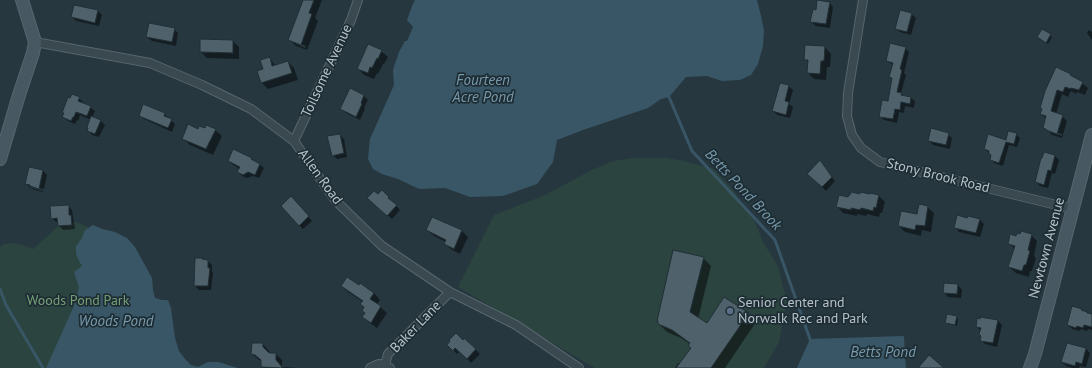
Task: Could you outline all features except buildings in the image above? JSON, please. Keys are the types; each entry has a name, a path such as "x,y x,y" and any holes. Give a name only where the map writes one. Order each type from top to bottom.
{"main road":[{"path":"0,159 33,53 35,42 22,0"},
{"name":"Newtown Avenue","path":"1030,368 1035,354 1092,135"}],"street":[{"name":"Toilsome Avenue","path":"294,141 351,20 358,0"},
{"name":"Stony Brook Road","path":"863,0 848,93 847,116 852,135 861,148 880,162 1073,209"},
{"name":"Allen Road","path":"35,42 150,63 202,85 251,109 294,141 335,200 382,246 450,292 516,325 579,368"},
{"name":"Baker Lane","path":"370,368 376,364 387,366 388,354 450,292"}],"green space":[{"path":"635,158 665,158 680,160 714,169 732,189 755,222 763,242 778,266 787,302 779,342 764,368 595,368 458,287 494,215 543,196 592,170 613,161"},
{"name":"Woods Pond Park","path":"65,220 86,226 101,237 161,336 184,362 194,367 214,363 226,368 0,368 0,247 4,244 16,243 33,249"}],"water":[{"name":"Fourteen Acre Pond","path":"415,0 757,0 764,30 763,46 758,64 751,75 740,80 722,81 707,76 686,77 669,97 661,99 648,108 557,140 553,162 537,184 503,196 470,197 445,188 419,189 373,169 368,159 370,139 394,85 393,70 399,52 405,41 407,41 413,27 407,20"},
{"name":"Woods Pond","path":"93,225 115,232 127,238 135,247 152,278 155,298 168,300 171,308 175,338 179,351 191,365 198,367 208,362 218,362 238,368 46,368 73,308 79,288 74,272 82,266 76,254 76,246 82,238 85,230"},
{"name":"Betts Pond","path":"904,336 906,368 797,368 810,339"}],"waterway":[{"name":"Betts Pond Brook","path":"669,97 692,151 775,240 811,342"},
{"path":"0,289 6,305 43,368"}],"place":[{"name":"Senior Center and Norwalk Rec and Park","path":"730,311"}]}
